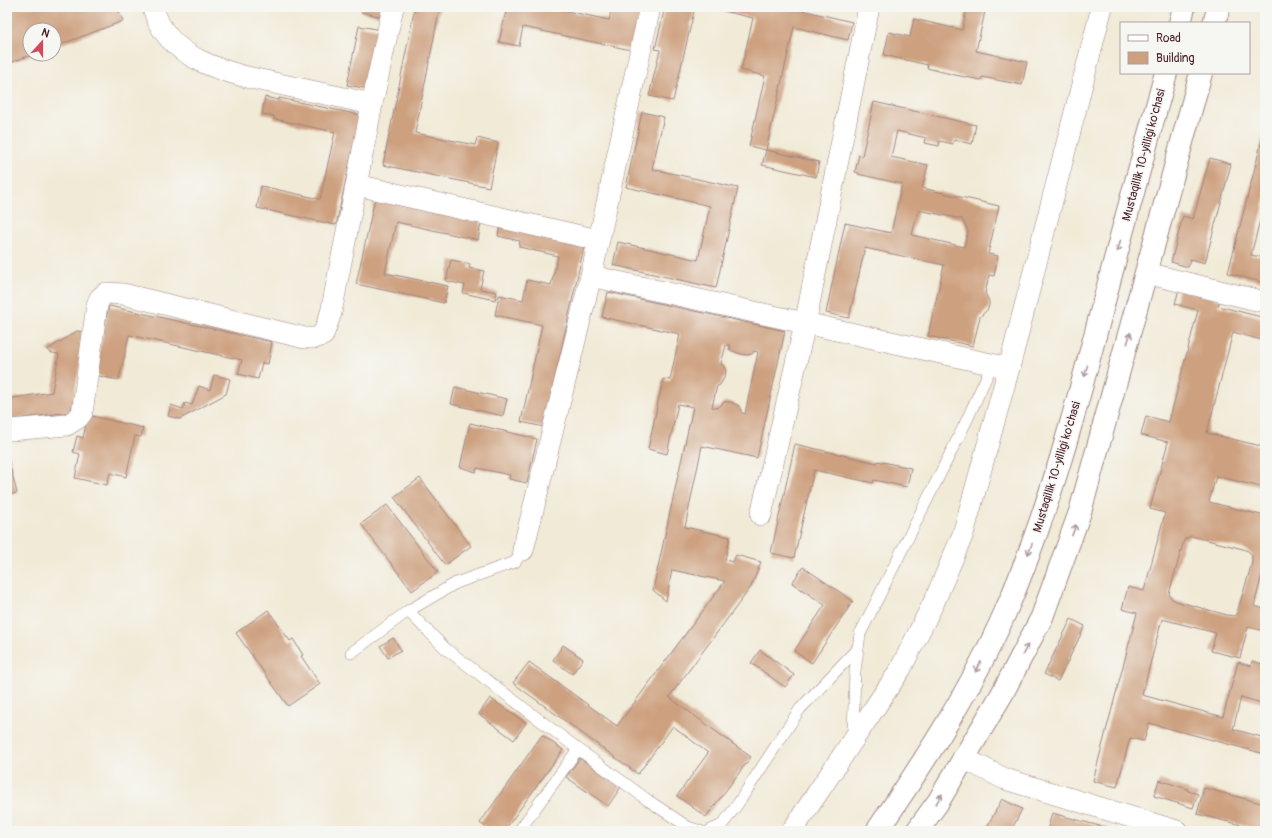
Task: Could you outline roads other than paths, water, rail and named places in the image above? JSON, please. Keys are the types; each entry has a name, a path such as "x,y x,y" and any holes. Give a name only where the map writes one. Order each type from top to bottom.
{"main road":[{"path":"1180,22 1184,7"},
{"path":"1214,22 1219,7"},
{"name":"Mustaqillik 10-yilligi ko'chasi","path":"877,831 926,758 965,693 1004,616 1043,516 1082,387 1113,265 1166,74"},
{"path":"917,831 938,802 1002,694 1042,617 1080,512 1201,74"}],"street":[{"path":"153,7 156,18 163,30 185,52 200,61 233,74 372,104"},
{"path":"10,430 68,425 82,413 97,305 100,298 106,293 123,294 305,338 315,338 323,335 331,313 372,104 394,7"},
{"path":"523,550 591,276 650,7"},
{"path":"761,515 805,324 869,7"},
{"path":"792,831 900,670 934,602 963,534 1001,366 1102,7"},
{"path":"357,186 598,240"},
{"path":"1146,273 1265,302"},
{"path":"591,276 1001,366"},
{"path":"963,758 1005,779 1177,831"}],"lane":[{"path":"853,739 855,671 860,634 965,424 1001,366"},
{"path":"351,653 408,611 456,583 515,562 523,550"},
{"path":"408,611 446,649 578,749 649,802 688,827 700,831"},
{"path":"709,831 722,825 800,710 858,648"},
{"path":"519,831 578,749"}]}
